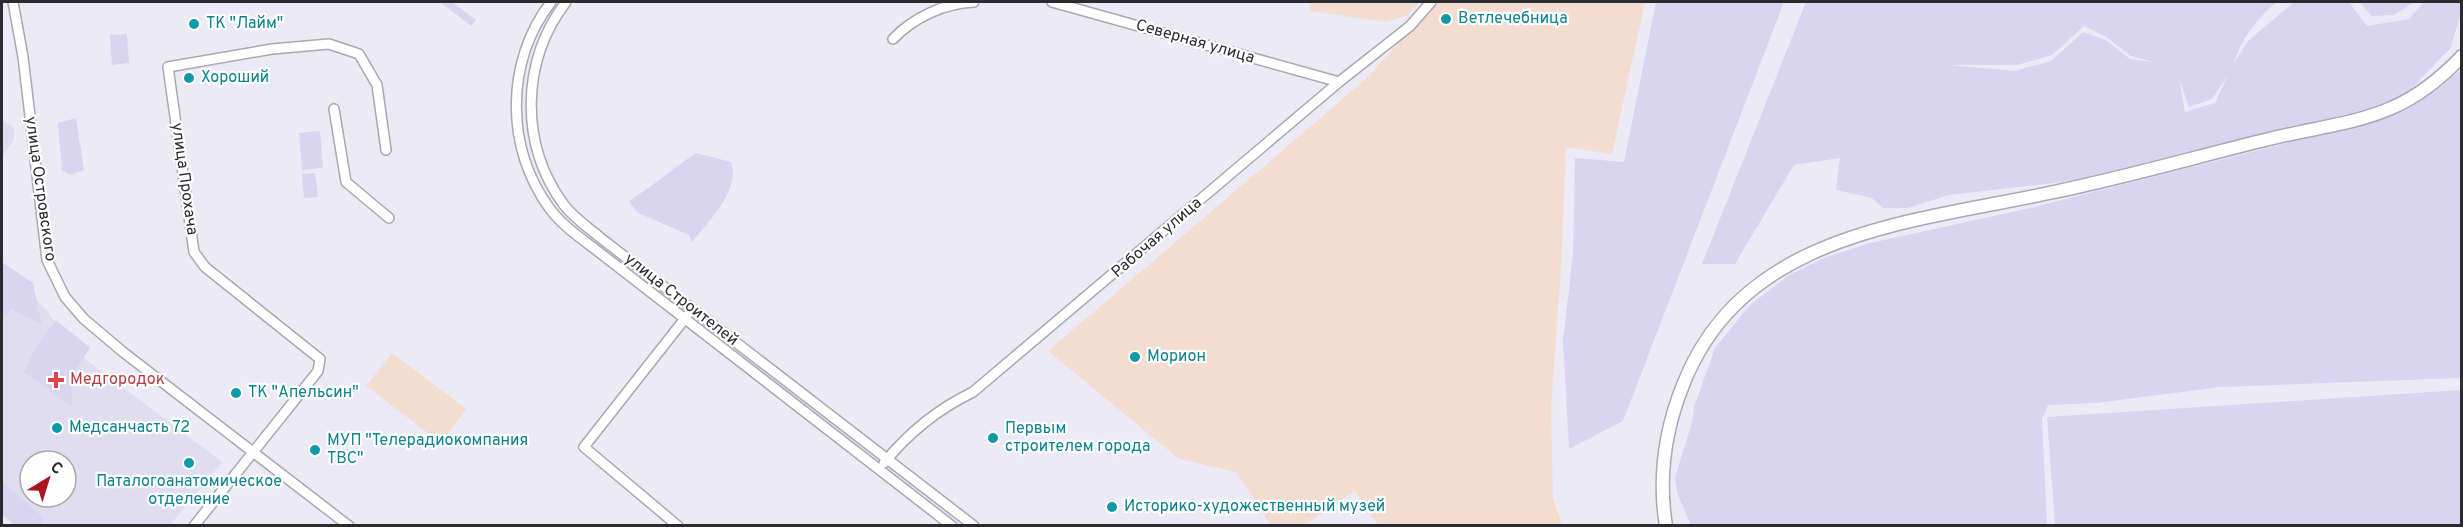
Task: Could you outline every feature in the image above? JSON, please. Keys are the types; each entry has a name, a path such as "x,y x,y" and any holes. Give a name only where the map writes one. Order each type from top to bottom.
{"main road":[{"path":"1666,525 1662,493 1663,463 1670,421 1687,374 1701,345 1720,321 1743,297 1776,270 1806,254 1889,227 2090,185 2303,131 2375,116 2413,99 2462,57"}],"street":[{"name":"улица Островского","path":"14,2 23,57 47,260 58,284 84,319 349,525"},
{"name":"улица Строителей","path":"551,2 535,23 517,88 519,139 526,167 550,209 561,221 685,319 952,525"},
{"name":"улица Строителей","path":"566,2 550,23 543,38 532,85 533,132 545,171 564,205 579,220 974,525"},
{"path":"893,39 906,26 930,14 958,2 974,2"},
{"name":"Северная улица","path":"1052,2 1339,82"},
{"name":"Рабочая улица","path":"879,469 936,412 973,392 1070,313 1339,82 1410,26 1431,2"},
{"name":"улица Прохача","path":"253,452 318,371 320,359 205,267 194,252 168,67 272,49 329,44 359,54 377,85 386,150"},
{"path":"334,109 346,182 389,218"},
{"path":"678,525 584,447 693,308"},
{"path":"194,525 253,452"}],"shaded area":[{"path":"440,2 452,2 476,20 471,26"},
{"path":"1310,2 1419,2 1408,15 1386,22 1309,11"},
{"path":"1435,2 1645,2 1612,154 1566,147 1561,267 1551,407 1553,498 1562,525 1378,525 1355,491 1304,525 1271,525 1236,472 1179,459 1048,351 1366,79"},
{"path":"1656,2 1784,2 1623,421 1569,449 1563,340 1573,254 1575,158 1624,162"},
{"path":"1806,2 2277,2 2251,30 2234,63 2248,41 2294,2 2349,2 2367,26 2409,19 2424,2 2461,2 2461,14 2450,49 2400,100 2369,112 2333,118 2079,180 1949,195 1908,208 1883,208 1872,198 1836,190 1840,158 1794,165 1735,264 1702,264","holes":["2084,26 2106,37 2131,56 2154,62 2130,59 2106,40 2083,32 2051,61 2014,71 1949,65 2017,65 2052,55","2228,75 2215,103 2185,112 2179,79 2189,107 2212,99"]},
{"path":"2359,2 2415,2 2394,15 2372,16"},
{"path":"127,34 129,63 112,65 110,35"},
{"path":"2461,70 2461,378 2221,387 2096,403 2048,405 2042,419 2047,525 1691,525 1677,493 1675,477 1692,423 1694,407 1715,348 1750,305 1789,275 1824,258 1870,243 2026,209 2378,120 2430,93"},
{"path":"76,118 84,170 70,175 62,170 58,123"},
{"path":"2,120 14,128 14,140 2,156"},
{"path":"320,131 323,168 302,170 299,133"},
{"path":"696,153 731,162 733,173 731,184 721,205 692,242 689,235 638,213 629,201"},
{"path":"315,173 318,197 304,198 302,174"},
{"path":"2,262 33,283 42,324 11,309 2,321"},
{"name":"Медгородок","path":"2,271 46,309 73,350 222,462 170,525 18,525 2,512"},
{"path":"56,320 90,348 71,376 72,407 24,372 36,347"},
{"path":"392,353 466,409 441,443 366,386"},
{"path":"2461,390 2461,525 2055,525 2047,417"},
{"path":"2,482 18,496 18,509 34,509 44,518 40,525 14,525 2,515"}],"place":[{"name":"Ветлечебница","path":"1446,19"},
{"name":"ТК \"Лайм\"","path":"194,24"},
{"name":"Хороший","path":"189,78"},
{"name":"Морион","path":"1135,357"},
{"name":"Медгородок","path":"56,380"},
{"name":"ТК \"Апельсин\"","path":"236,393"},
{"name":"Медсанчасть 72","path":"57,428"},
{"name":"Первым строителем города","path":"993,438"},
{"name":"МУП \"Телерадиокомпания ТВС\"","path":"315,450"},
{"name":"Паталогоанатомическое отделение","path":"189,463"},
{"name":"Историко-художественный музей","path":"1112,507"}]}
